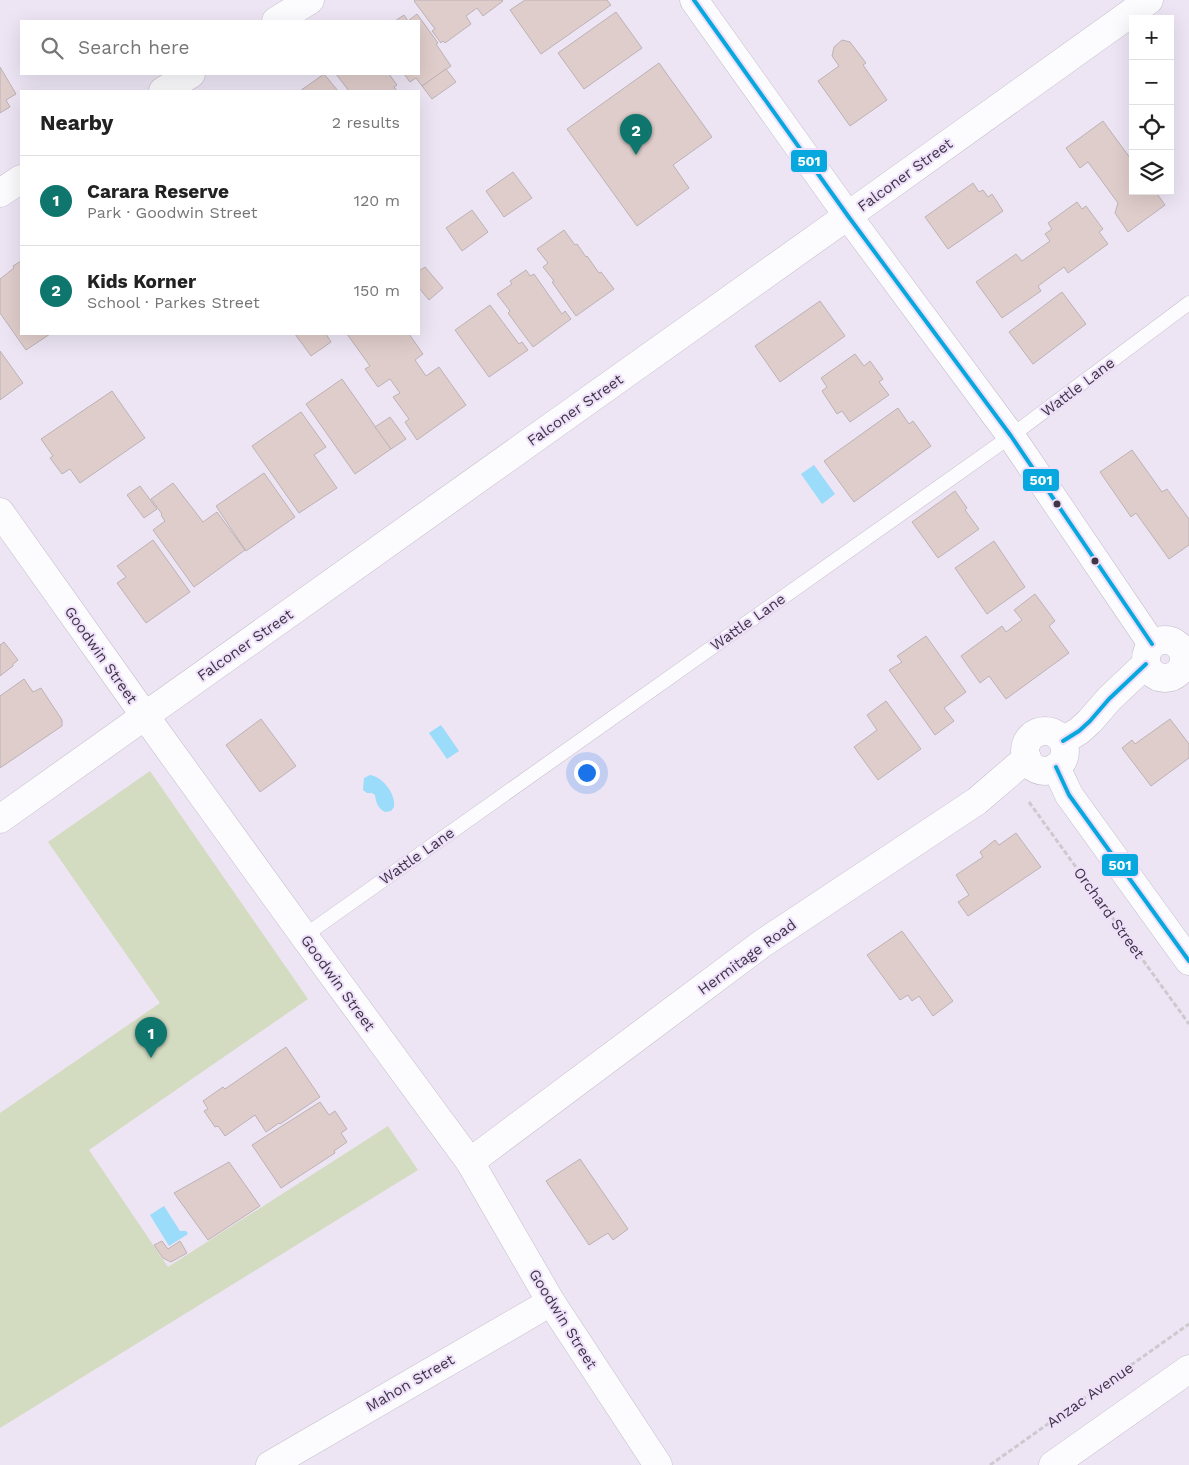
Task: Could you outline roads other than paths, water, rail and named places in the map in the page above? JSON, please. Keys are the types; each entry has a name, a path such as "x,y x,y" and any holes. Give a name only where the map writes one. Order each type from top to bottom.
{"street":[{"path":"278,20 310,0"},
{"path":"694,0 848,216 1011,436 1149,654"},
{"name":"Falconer Street","path":"0,819 1149,0"},
{"path":"165,90 189,75"},
{"path":"0,192 20,180"},
{"name":"Goodwin Street","path":"0,512 144,716 470,1162 551,1302 658,1465"},
{"path":"1185,645 1170,640 1163,640 1060,754 1069,795 1189,961"},
{"name":"Hermitage Road","path":"470,1162 763,943 978,801 1027,758 1039,769 1051,770 1060,754"},
{"name":"Mahon Street","path":"270,1465 551,1302"},
{"path":"1053,1465 1189,1369"}],"lane":[{"name":"Wattle Lane","path":"304,936 1011,436 1189,303"}],"water":[{"path":"814,465 835,494 822,504 801,474"},
{"path":"441,725 459,751 447,759 429,733"},
{"path":"370,775 380,779 391,792 394,807 391,811 385,812 378,805 375,795 363,790 364,778"},
{"path":"164,1206 180,1231 186,1231 188,1234 169,1246 150,1215"}],"place":[{"name":"Kids Korner","path":"636,155"},
{"name":"Carara Reserve","path":"151,1058"}]}
